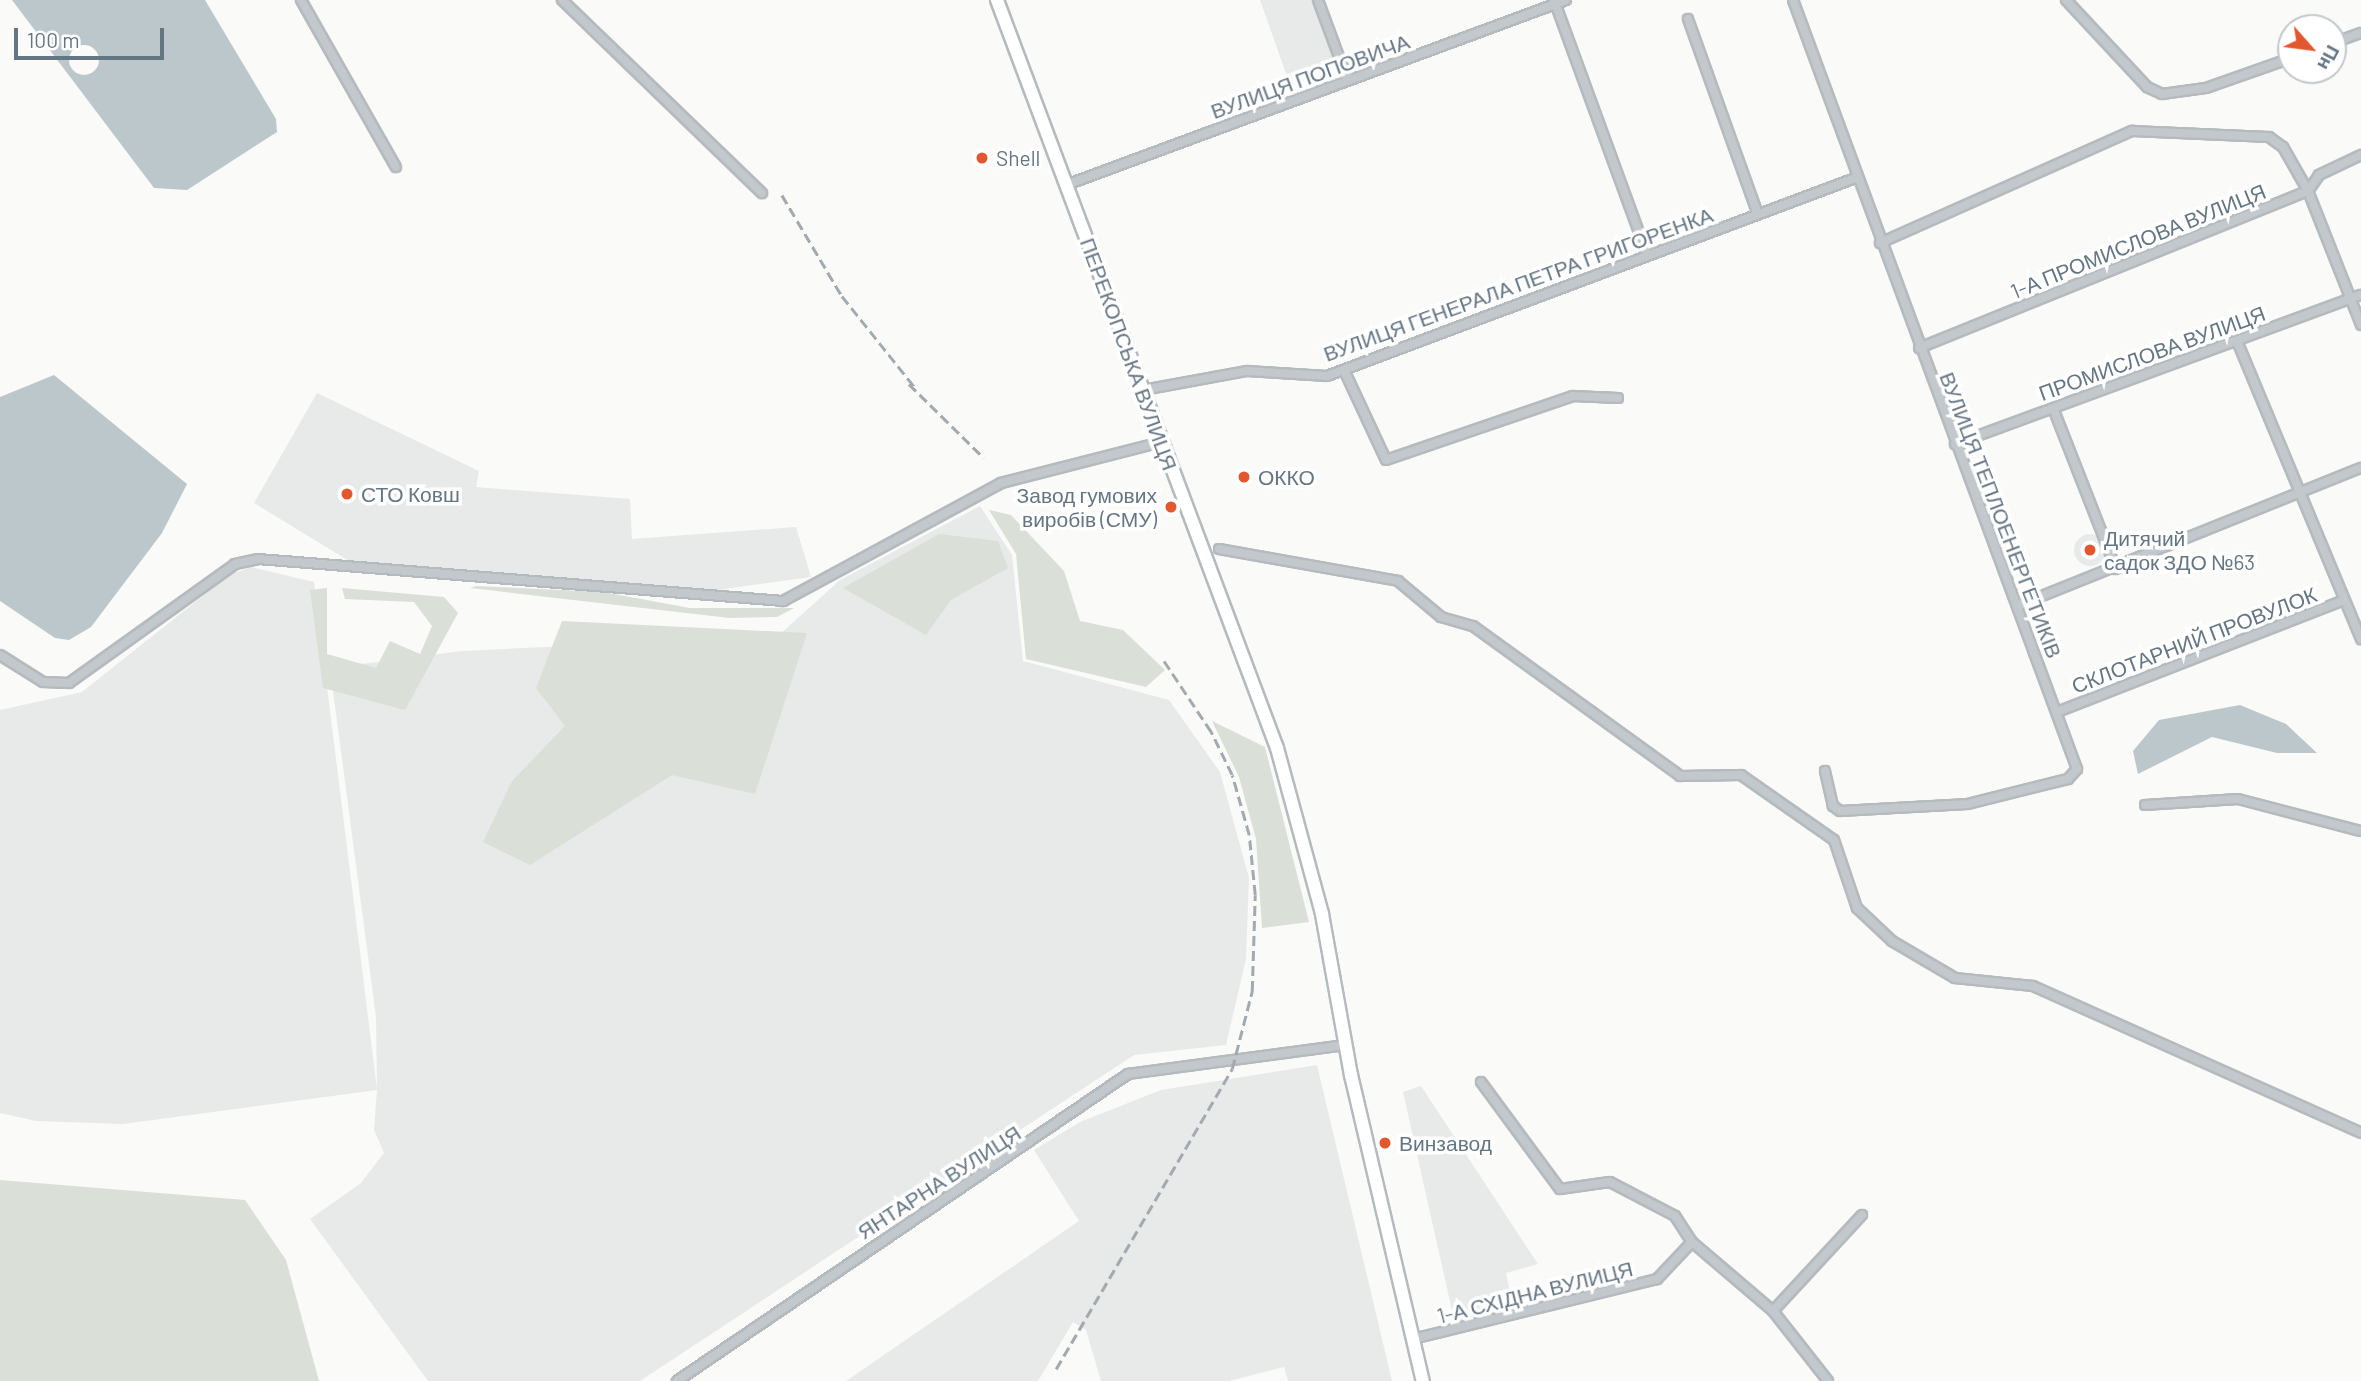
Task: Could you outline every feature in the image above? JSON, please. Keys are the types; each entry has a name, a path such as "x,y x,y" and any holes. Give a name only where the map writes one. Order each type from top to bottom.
{"main road":[{"name":"ПЕРЕКОПСЬКА ВУЛИЦЯ","path":"997,0 1277,748 1310,869 1345,1045 1423,1381"}],"street":[{"path":"301,0 397,167"},
{"path":"562,0 762,192"},
{"path":"1318,0 1348,81"},
{"name":"ВУЛИЦЯ ПОПОВИЧА","path":"1066,185 1566,0"},
{"name":"ВУЛИЦЯ ТЕПЛОЕНЕРГЕТИКІВ","path":"1793,0 1880,243 2057,712 2076,774 2026,791 1934,808 1840,811 1833,806 1825,771"},
{"path":"2066,0 2147,87 2162,94 2206,88 2277,63"},
{"path":"1555,2 1647,254"},
{"path":"1688,19 1758,214"},
{"path":"1880,243 2132,131 2269,137 2283,147 2308,191 2361,325"},
{"name":"1-А ПРОМИСЛОВА ВУЛИЦЯ","path":"1919,348 2308,191 2319,176 2361,155"},
{"name":"ВУЛИЦЯ ГЕНЕРАЛА ПЕТРА ГРИГОРЕНКА","path":"1143,390 1247,371 1322,376 1344,370 1858,177"},
{"name":"ПРОМИСЛОВА ВУЛИЦЯ","path":"1955,444 2361,295"},
{"path":"2237,341 2361,639"},
{"path":"1344,370 1386,460 1573,396 1618,398"},
{"path":"2053,408 2116,569"},
{"path":"0,655 43,682 69,683 235,564 258,559 783,601 1001,483 1162,442"},
{"path":"2017,606 2116,569 2361,468"},
{"path":"1219,549 1398,581 1441,617 1473,626 1680,776 1741,775 1835,840 1857,908 1892,941 1947,973 2033,986 2361,1133"},
{"name":"СКЛОТАРНИЙ ПРОВУЛОК","path":"2057,712 2344,600"},
{"path":"2145,805 2238,799 2361,831"},
{"name":"ЯНТАРНА ВУЛИЦЯ","path":"677,1381 1128,1074 1237,1055 1345,1045"},
{"path":"1481,1082 1560,1189 1610,1182 1675,1216 1692,1242 1773,1311 1828,1381"},
{"path":"1773,1311 1862,1215"},
{"name":"1-А СХІДНА ВУЛИЦЯ","path":"1413,1339 1657,1279 1692,1242"}],"shaded area":[{"path":"12,0 205,0 276,119 277,132 187,190 154,188"},
{"path":"1260,0 1313,0 1336,65 1289,82"},
{"path":"54,375 187,484 162,533 91,627 69,640 55,638 0,601 0,397"},
{"path":"317,393 479,471 476,487 630,499 632,539 796,527 811,577 718,590 349,561 254,503"},
{"path":"980,506 1012,555 1023,661 1169,700 1220,772 1249,878 1246,959 1226,1045 1134,1055 640,1381 428,1381 310,1219 361,1183 384,1153 374,1130 377,1090 123,1124 36,1121 0,1113 0,710 82,692 229,575 251,567 314,582 377,1089 376,1017 330,668 462,651 778,636 840,580"},
{"path":"989,510 1011,515 1064,571 1080,621 1123,630 1165,670 1146,687 1026,659 1016,554"},
{"path":"939,534 998,541 1008,568 951,600 926,635 843,588"},
{"name":"Дитячий садок ЗДО №63","path":"2090,534 2101,539 2106,550 2101,561 2090,566 2079,561 2074,550 2079,539"},
{"path":"476,586 603,592 690,608 794,608 777,617 730,618 470,588"},
{"path":"327,588 327,654 376,668 390,641 420,654 432,626 414,602 345,599 342,588 444,597 458,613 405,710 323,688 310,590"},
{"path":"562,621 807,633 755,794 672,775 530,865 483,842 512,781 565,726 536,688"},
{"path":"2240,705 2286,724 2317,753 2277,753 2212,737 2138,774 2133,751 2159,720"},
{"path":"1212,721 1265,747 1309,922 1262,928 1256,839 1239,777"},
{"path":"1317,1065 1392,1381 1288,1381 1284,1367 1229,1381 1101,1381 1086,1330 1073,1322 1038,1381 846,1381 1079,1221 1034,1150 1080,1122 1161,1090"},
{"path":"1421,1086 1538,1264 1506,1273 1513,1309 1455,1324 1403,1092"},
{"path":"0,1180 245,1200 286,1260 319,1381 0,1381"}],"pier":[{"path":"84,45 95,49 99,60 95,71 84,75 73,71 69,60 73,49"}],"railway":[{"path":"782,195 842,296 917,390"},
{"path":"909,384 984,458"},
{"path":"1056,1369 1232,1069 1252,991 1255,895 1249,835 1232,775 1211,732 1161,657"}],"place":[{"name":"Shell","path":"982,158"},
{"name":"ОККО","path":"1244,477"},
{"name":"СТО Ковш","path":"347,494"},
{"name":"Завод гумових виробів (СМУ)","path":"1171,507"},
{"name":"Дитячий садок ЗДО №63","path":"2090,550"},
{"name":"Винзавод","path":"1385,1143"}]}
